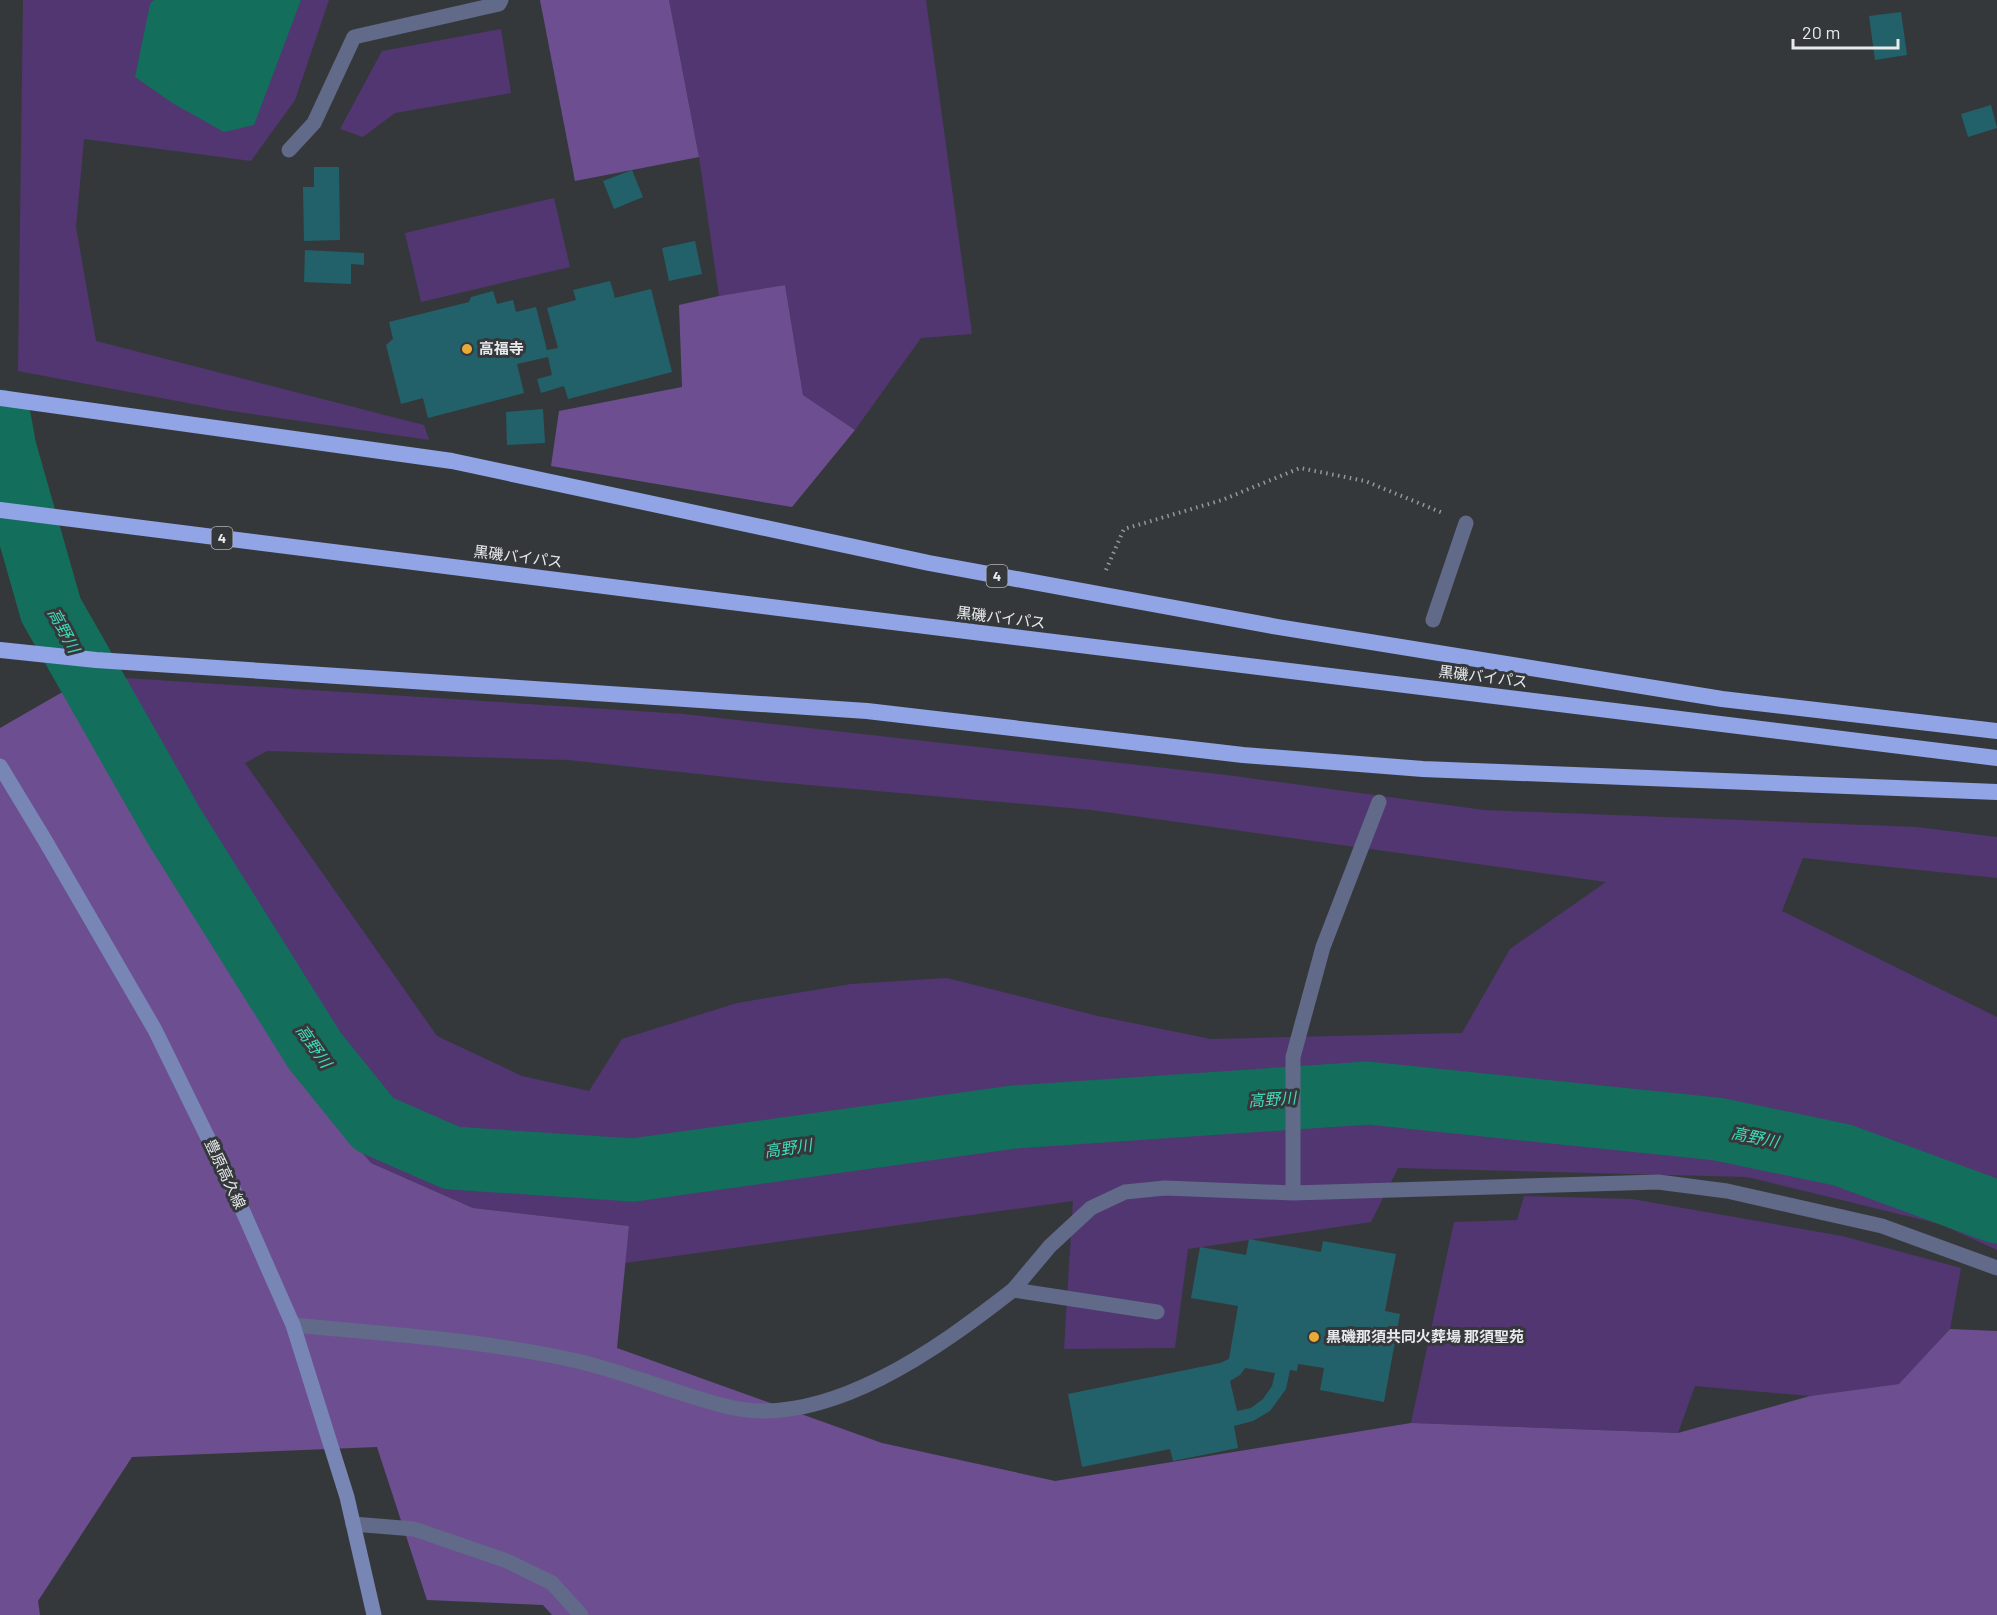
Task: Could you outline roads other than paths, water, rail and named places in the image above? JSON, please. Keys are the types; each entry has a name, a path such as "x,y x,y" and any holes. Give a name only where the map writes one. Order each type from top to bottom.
{"highway":[{"name":"4","path":"0,398 452,461 929,563 1290,629 1722,699 1997,731"},
{"name":"黒磯バイパス","path":"0,510 1997,758"},
{"path":"0,650 96,660 867,711 1244,755 1423,769 1997,792"}],"main road":[{"name":"豊原高久線","path":"0,766 155,1030 234,1191 293,1325 321,1410 353,1524 374,1615"}],"street":[{"path":"290,150 314,123 354,37 499,4 501,0"},
{"path":"1433,620 1466,523"},
{"path":"1293,1193 1293,1057 1323,947 1379,802"},
{"path":"293,1325 474,1343 578,1361 730,1407 768,1412 824,1402 870,1384 915,1359 969,1325 1013,1290 1050,1246 1091,1208 1125,1192 1165,1188 1293,1193 1658,1182 1727,1191 1882,1226 1997,1268"},
{"path":"1013,1290 1157,1312"},
{"path":"353,1524 414,1529 507,1560 552,1583 581,1615"}],"waterway":[{"name":"高野川","path":"0,421 5,449 51,610 174,826 315,1051 374,1124 452,1158 633,1170 1014,1117 1368,1093 1717,1129 1842,1155 1997,1212"}],"place":[{"name":"高福寺","path":"467,349"},
{"name":"黒磯那須共同火葬場 那須聖苑","path":"1314,1337"}]}
